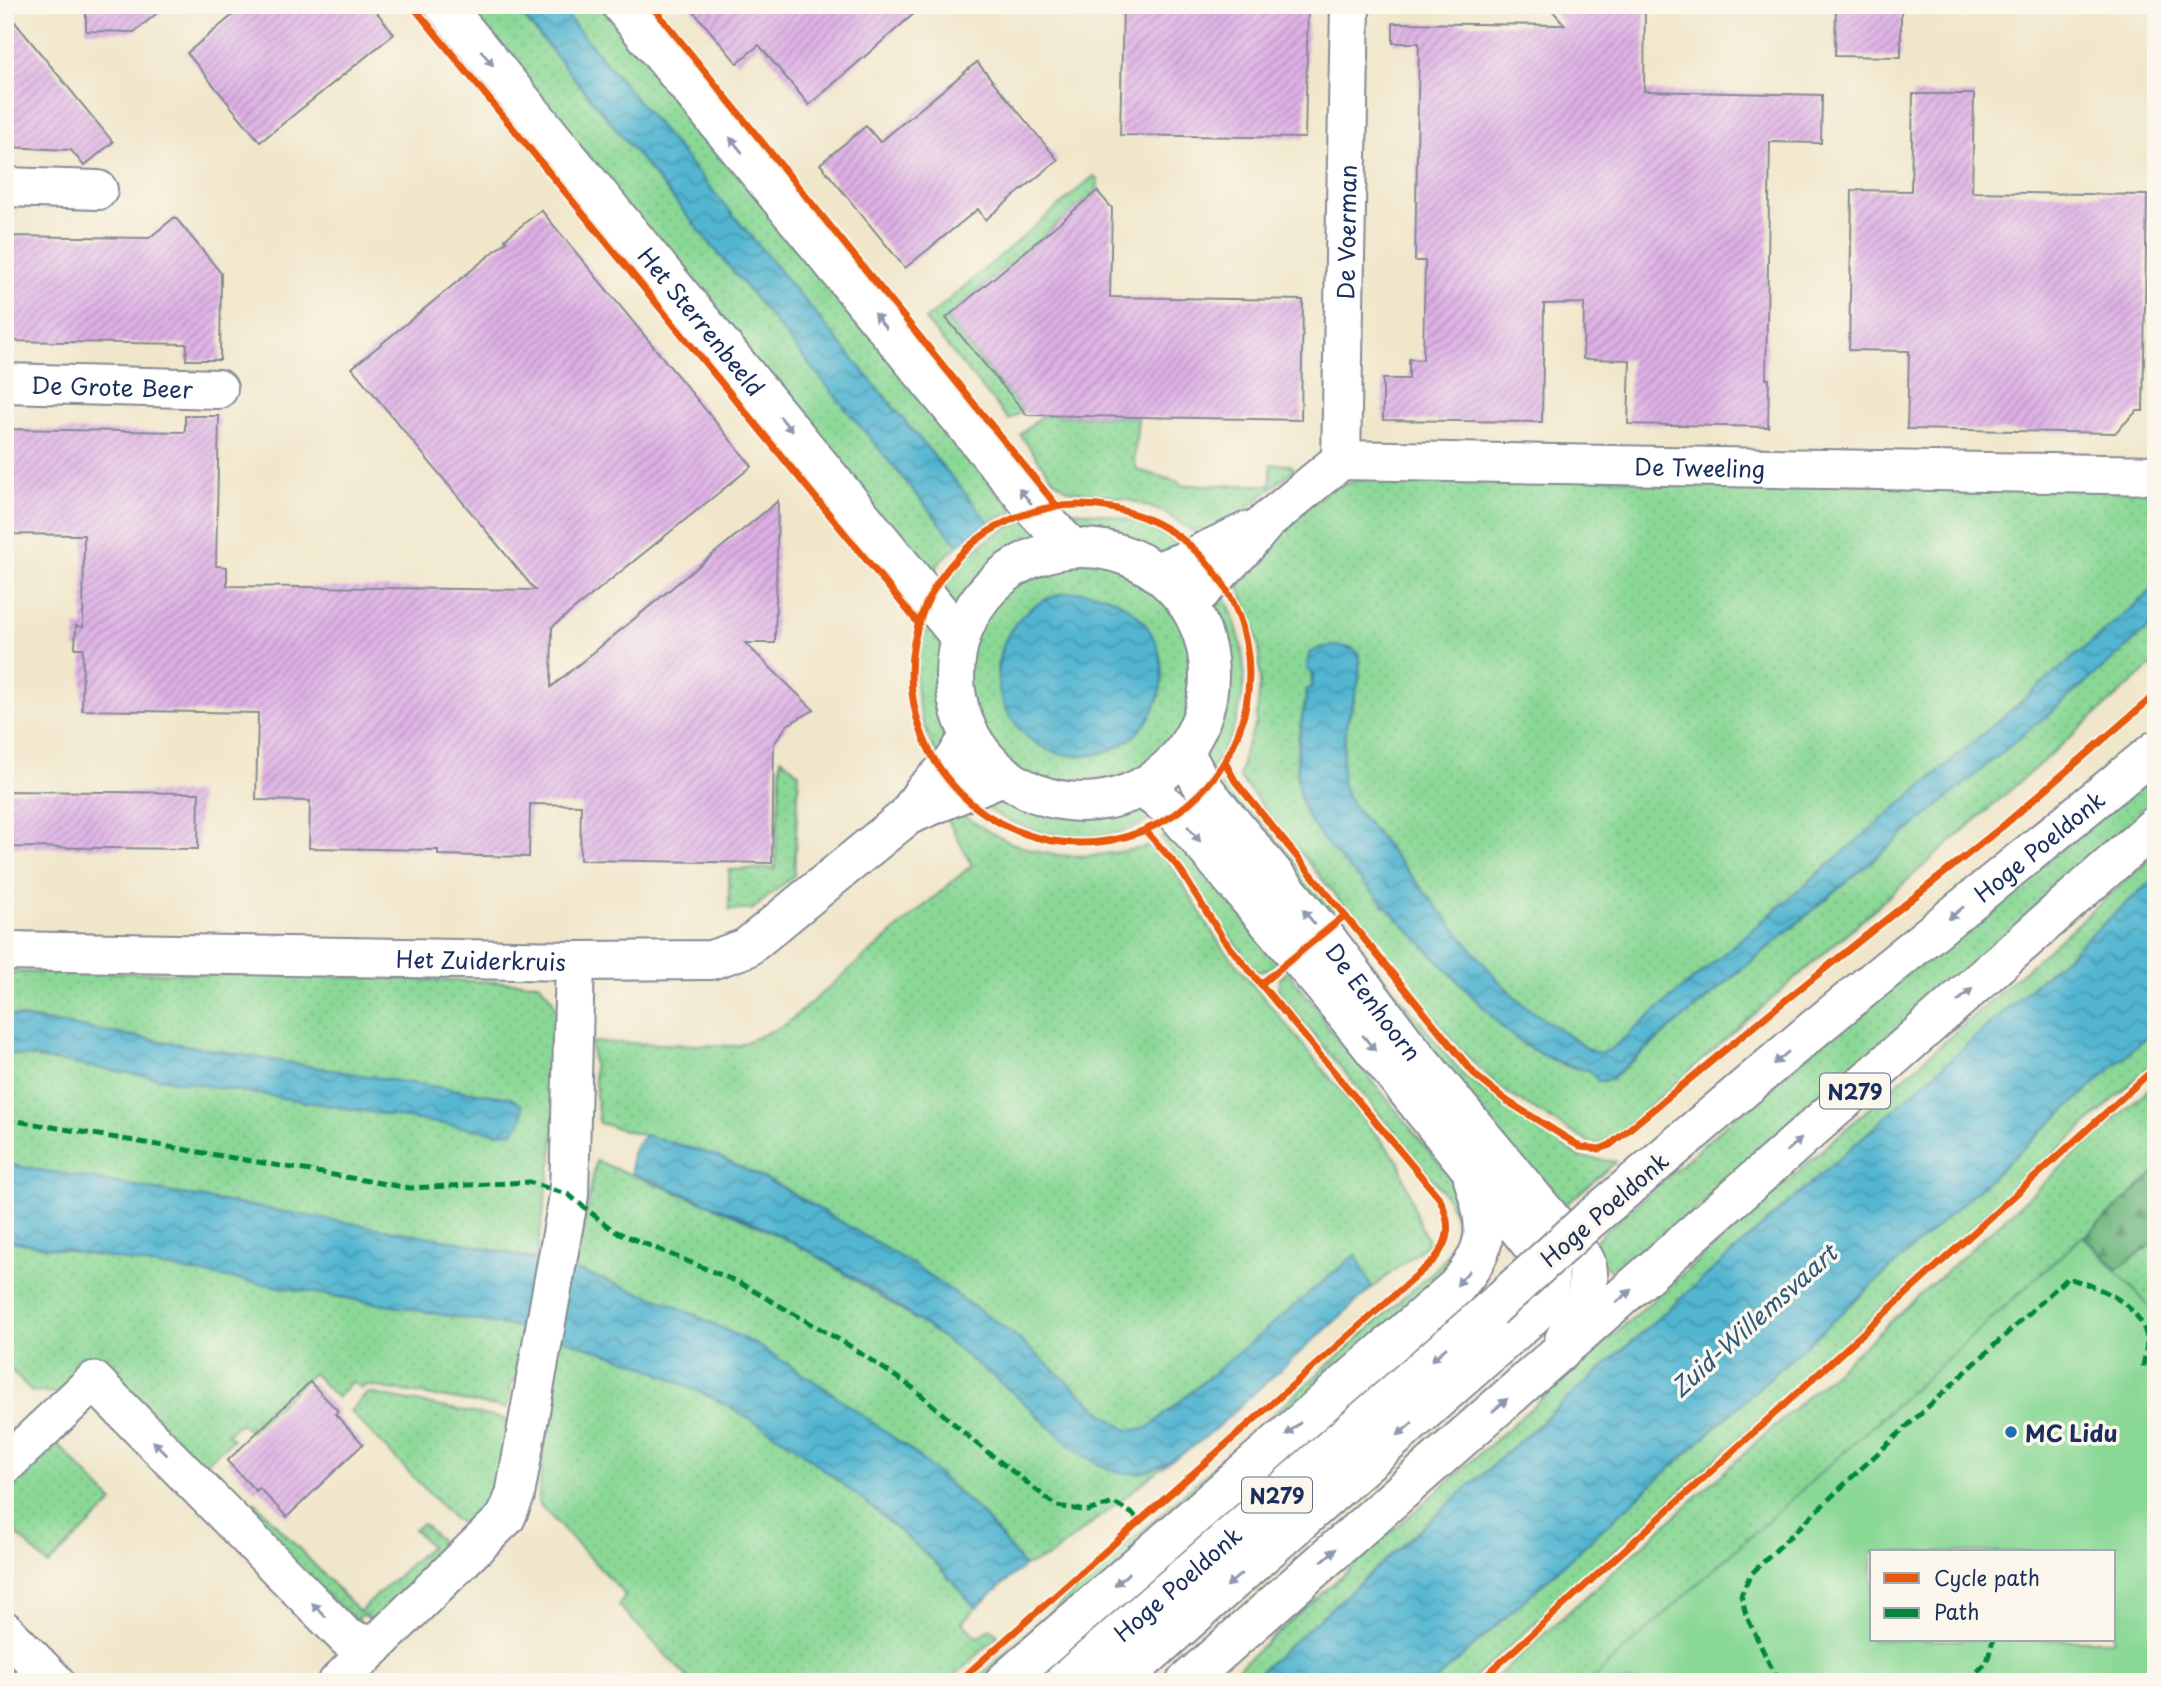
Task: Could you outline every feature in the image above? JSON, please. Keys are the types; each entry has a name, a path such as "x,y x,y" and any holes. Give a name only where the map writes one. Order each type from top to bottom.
{"main road":[{"name":"Het Sterrenbeeld","path":"444,5 960,638"},
{"path":"621,5 1028,500 1071,547"},
{"name":"De Voerman","path":"1341,460 1350,5"},
{"path":"5,187 98,190"},
{"name":"De Grote Beer","path":"5,383 218,389"},
{"path":"1188,605 1266,522 1341,460"},
{"name":"De Tweeling","path":"1341,460 2156,475"},
{"path":"1158,571 1266,522"},
{"path":"1071,547 1106,548 1131,555 1158,571 1188,605 1198,622 1207,664 1203,707 1185,753 1168,772 1143,789 1111,799 1056,800 1026,788 1005,775 986,760 965,727 955,684 960,638 974,609 993,586 1012,569 1031,558 1071,547"},
{"name":"Het Zuiderkruis","path":"5,951 575,961 711,960 746,948 906,816 923,792 955,760 970,735"},
{"name":"Hoge Poeldonk","path":"1064,1682 1587,1222 1835,1012 2156,750"},
{"name":"De Eenhoorn","path":"1185,753 1204,789 1323,934 1403,1040 1480,1157"},
{"name":"Het Zuiderkruis","path":"906,816 1005,775"},
{"name":"De Eenhoorn","path":"1143,789 1176,813 1326,990 1480,1157"},
{"name":"N279","path":"1186,1682 2156,825"},
{"path":"337,1682 361,1643 506,1517 515,1495 569,1195 575,961"},
{"name":"N279","path":"1480,1157 1575,1246 1585,1260 1589,1271 1589,1287 1585,1300 1555,1357"},
{"name":"N279","path":"1003,1682 1466,1276 1479,1251 1485,1227 1480,1157"},
{"name":"N279","path":"1119,1682 1539,1309 1549,1293 1552,1278 1547,1264 1480,1157"},
{"path":"5,1465 93,1381 361,1643"},
{"path":"5,1631 55,1682"}],"green space":[{"path":"461,5 514,5 958,545 940,562 925,584"},
{"path":"558,5 612,5 1024,507 989,522"},
{"path":"1094,176 1098,180 1097,191 946,318 1023,410 1009,420 925,320"},
{"path":"1043,415 1138,417 1134,460 1137,470 1179,482 1179,485 1271,485 1271,464 1290,465 1295,469 1238,516 1199,535 1163,512 1127,499 1069,490 1054,480 1020,435"},
{"path":"1381,474 2156,489 2156,584 2147,595 1610,1050 1600,1053 1591,1051 1522,1004 1495,977 1351,803 1342,784 1347,723 1355,699 1352,647 1322,647 1309,653 1312,687 1307,690 1298,738 1297,776 1302,804 1338,856 1504,1029 1525,1046 1568,1067 1589,1070 1611,1079 2101,670 2156,621 2156,662 1628,1125 1602,1143 1590,1143 1512,1096 1461,1050 1239,777 1245,749 1256,723 1260,684 1259,645 1237,580 1242,563 1332,488"},
{"path":"1070,511 1103,514 1133,521 1161,534 1189,552 1151,554 1119,541 1078,532 1050,513"},
{"path":"1030,517 1049,540 1018,551 992,568 971,590 953,617 936,596 945,582 965,559 988,539"},
{"path":"1066,558 1120,566 1159,589 1184,624 1195,664 1191,706 1173,744 1142,773 1096,789 1046,786 1007,766 980,733 966,693 966,651 982,611 1015,578","holes":["1062,593 998,685 997,667 1001,650 1030,608"]},
{"path":"1220,588 1232,613 1239,637 1243,684 1233,731 1207,776 1203,746 1216,696 1218,663 1212,616"},
{"path":"928,612 942,642 942,685 951,724 940,761 924,724 916,688 918,651"},
{"path":"781,758 799,773 794,875 752,910 729,910 729,870 775,868"},
{"path":"2156,773 2156,801 1851,1074 1617,1278 1588,1247 1773,1083"},
{"path":"1227,779 1333,908 1334,912 1330,918 1216,793"},
{"path":"1007,793 1065,811 1086,812 1131,807 1161,814 1113,834 1063,836 1014,823 970,796"},
{"path":"958,811 1007,841 1052,854 1100,855 1155,845 1178,876 1219,943 1399,1162 1420,1225 1429,1243 1372,1288 1356,1254 1147,1430 1127,1430 1104,1414 1013,1334 917,1267 779,1185 714,1155 599,1123 591,1042 737,1046 785,1025 972,865 944,813"},
{"path":"1177,827 1280,957 1272,967 1261,972 1256,971 1161,838"},
{"path":"2156,854 2156,877 1248,1682 1222,1682"},
{"path":"1340,930 1349,935 1464,1076 1580,1157 1616,1162 1558,1211"},
{"path":"1287,971 1319,1011 1325,1023 1465,1195 1471,1217 1461,1259 993,1682 973,1682 1438,1267 1455,1238 1456,1220 1441,1189 1278,991 1279,980"},
{"path":"5,972 212,973 539,983 552,999 561,1023 553,1150 536,1259 459,1242 5,1164 5,1053 499,1133 515,1131 511,1098 5,1014"},
{"path":"2156,1028 2156,1061 1470,1682 1434,1682"},
{"path":"2156,1082 2156,1172 2084,1237 2117,1269 2156,1241 2156,1361 1653,1682 1491,1682"},
{"path":"596,1161 737,1216 809,1251 952,1343 1015,1394 1069,1444 1145,1472 1169,1462 1049,1557 1024,1566 983,1515 913,1452 825,1388 757,1345 667,1302 575,1270"},
{"path":"2156,1172 2156,1241 2117,1269 2084,1237"},
{"name":"MC Lidu","path":"2083,1236 2156,1313 2156,1682 1589,1682"},
{"path":"5,1240 534,1330 640,1364 725,1404 794,1446 868,1504 935,1562 976,1608 962,1622 978,1638 991,1628 998,1636 948,1682 686,1682 689,1679 618,1605 626,1596 538,1503 551,1376 512,1381 507,1408 365,1385 361,1389 352,1381 337,1398 313,1373 250,1432 240,1423 227,1434 233,1439 197,1471 95,1365 65,1393 32,1392 11,1370 5,1375"},
{"path":"368,1393 506,1419 507,1425 512,1427 494,1503 477,1520 470,1524 453,1518 350,1411"},
{"path":"49,1435 113,1502 48,1565 5,1522 5,1477"},
{"path":"255,1502 359,1612 430,1546 414,1529 423,1524 440,1540 440,1554 371,1621 363,1614 358,1619 363,1627 240,1516"},
{"path":"5,1645 41,1682 5,1682"}],"water":[{"path":"514,5 558,5 989,522 958,545"},
{"path":"2156,584 2156,621 2101,670 1610,1079 1599,1082 1589,1070 1544,1056 1504,1029 1337,856 1315,828 1301,801 1297,759 1307,690 1312,687 1313,673 1307,670 1309,653 1322,648 1342,646 1360,654 1359,681 1347,723 1343,753 1342,784 1351,803 1495,977 1522,1004 1591,1051 1600,1053 1610,1050 2147,595"},
{"path":"1080,592 1112,598 1126,605 1138,616 1149,628 1156,642 1162,674 1156,706 1149,720 1138,732 1126,743 1112,750 1080,756 1048,750 1034,743 1022,732 1011,720 1004,706 998,674 1004,642 1011,628 1022,616 1034,605 1048,598"},
{"name":"Zuid-Willemsvaart","path":"2156,877 2156,1028 1434,1682 1248,1682"},
{"path":"5,1015 511,1098 522,1105 523,1117 515,1131 499,1133 5,1053"},
{"path":"646,1135 714,1155 778,1185 917,1267 1013,1334 1104,1414 1127,1430 1147,1429 1356,1254 1372,1288 1222,1423 1179,1456 1147,1471 1128,1473 1109,1469 1071,1446 1007,1388 951,1344 832,1264 752,1222 632,1173 633,1152 637,1143"},
{"path":"5,1164 459,1242 575,1270 667,1302 757,1345 825,1388 913,1452 983,1515 1024,1566 976,1608 935,1562 868,1504 794,1446 725,1404 640,1364 534,1330 5,1240"}],"building":[{"path":"86,5 167,5 134,32 86,31"},
{"path":"245,5 371,5 394,34 260,142 187,53"},
{"path":"688,5 924,5 809,105 759,45 737,63"},
{"path":"1123,5 1308,5 1305,138 1120,135"},
{"path":"1592,5 1645,5 1644,91 1822,95 1821,143 1770,142 1766,379 1769,379 1768,427 1628,424 1630,360 1583,359 1584,303 1544,304 1542,422 1383,420 1383,379 1409,379 1409,359 1423,360 1425,261 1415,261 1419,43 1393,43 1393,23 1565,25 1551,9 1592,9"},
{"path":"1836,5 1901,5 1901,57 1835,56"},
{"path":"5,10 113,142 84,166 71,150 5,147"},
{"path":"977,62 1058,160 985,220 978,209 905,268 820,164 866,126 880,142"},
{"path":"1913,94 1974,94 1972,192 2147,195 2143,411 2137,411 2115,433 1907,429 1909,351 1849,350 1852,190 1911,191"},
{"path":"1097,191 1112,208 1110,297 1303,300 1301,420 1027,415 946,318"},
{"path":"541,210 752,466 552,627 551,687 778,501 775,643 745,643 814,710 787,725 774,744 772,863 580,860 581,805 530,804 529,857 438,855 438,850 309,848 310,801 256,800 258,713 82,710 83,648 75,648 76,626 83,627 84,535 5,534 5,429 185,432 185,416 219,416 216,566 227,567 227,586 535,590 352,368"},
{"path":"175,217 221,273 220,360 186,360 187,344 5,341 5,236 149,238"},
{"path":"5,791 199,793 198,849 5,847"},
{"path":"310,1382 338,1411 335,1414 363,1444 287,1517 259,1488 256,1491 227,1461"}],"marked path":[{"path":"5,1119 410,1188 529,1182 569,1195 614,1231 738,1282 845,1343 913,1388 976,1443 1057,1506 1087,1511 1114,1503 1133,1514 1139,1521"},
{"path":"1778,1682 1746,1615 1741,1595 1751,1574 2067,1278 2103,1291 2134,1312 2147,1338 2143,1367"},
{"path":"1967,1682 1987,1662 1992,1642"}],"cycle path":[{"path":"412,5 919,624"},
{"path":"651,5 1056,505"},
{"path":"1080,505 1113,508 1145,518 1174,534 1199,555 1220,580 1236,609 1246,641 1249,674 1246,707 1236,739 1220,768 1199,793 1174,814 1145,830 1113,840 1080,843 1047,840 1015,830 986,814 961,793 940,768 924,739 914,707 911,674 914,641 924,609 940,580 961,555 986,534 1015,518 1047,508 1080,505"},
{"path":"1225,762 1235,781 1476,1076 1507,1101 1581,1147 1600,1149 1610,1145 2003,826 2156,694"},
{"path":"958,1682 1434,1260 1444,1245 1448,1231 1440,1199 1224,940 1179,868 1145,830"},
{"path":"1261,984 1344,916"},
{"path":"1479,1682 2156,1067"}],"place":[{"name":"MC Lidu","path":"2011,1432"}]}
